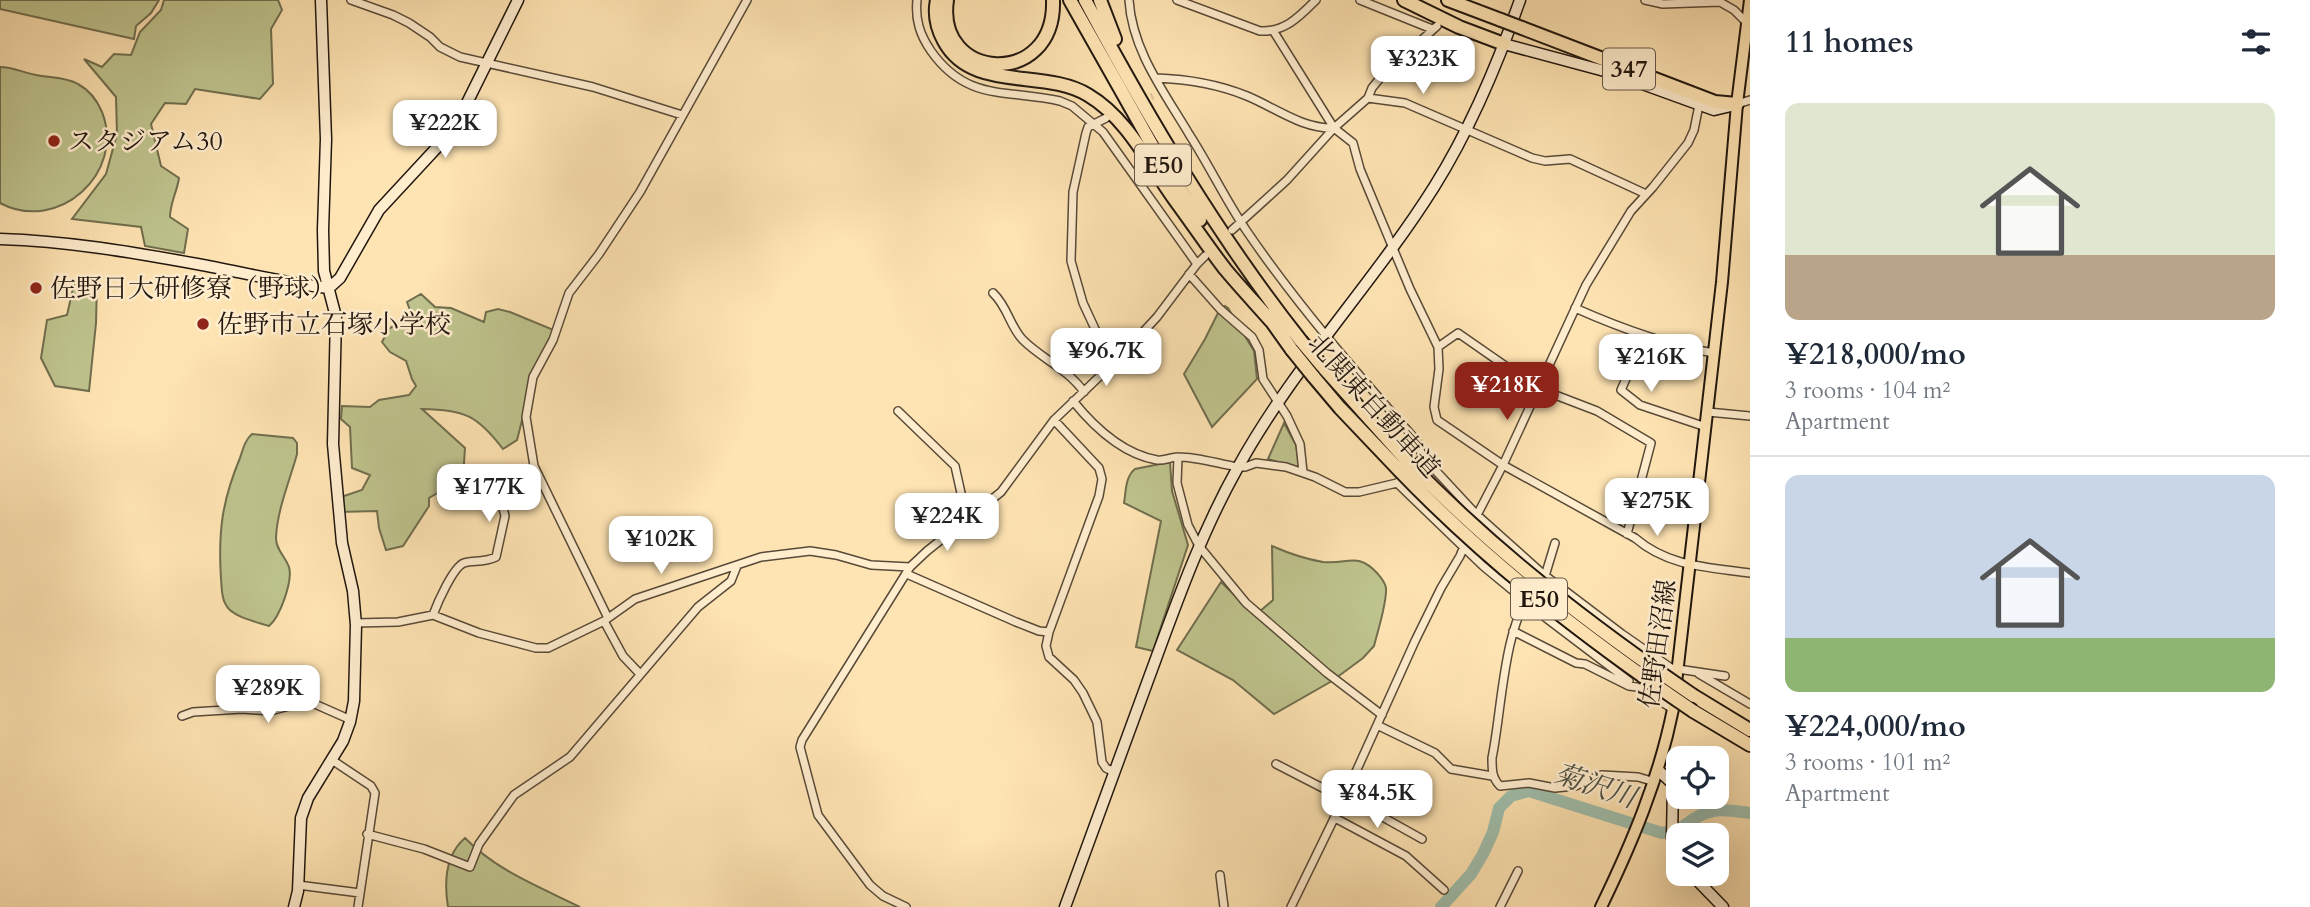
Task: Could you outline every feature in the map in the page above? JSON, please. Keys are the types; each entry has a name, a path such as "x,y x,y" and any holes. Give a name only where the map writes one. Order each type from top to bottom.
{"highway":[{"path":"937,0 936,17 942,37 947,47 963,62 993,75 1048,80 1069,86 1089,95 1115,116 1225,269 1271,321"},
{"path":"947,0 947,26 957,44 974,59 999,65 1022,60 1041,46 1051,25 1053,0"},
{"name":"北関東自動車道","path":"1070,0 1157,154 1215,243 1271,321 1297,345"},
{"name":"北関東自動車道","path":"1085,0 1147,113 1297,345 1401,471 1450,522 1539,599 1608,652 1750,745"},
{"path":"1100,0 1110,28 1171,140 1192,186"},
{"path":"1404,0 1458,27 1504,44"},
{"name":"347","path":"1448,0 1744,102"},
{"name":"347","path":"1466,0 1502,17"},
{"name":"北関東自動車道","path":"1401,471 1483,534 1604,634 1694,696 1750,730"}],"main road":[{"name":"佐野田沼線","path":"1601,907 1633,839 1655,782 1673,709 1744,102 1750,0"}],"street":[{"path":"294,907 298,885 301,818 308,798 343,741 351,720 354,701 356,622 353,591 342,543 334,457 336,317 324,271 326,139 321,0"},
{"path":"351,0 409,23 440,47 460,57 593,87 682,116"},
{"path":"0,239 67,242 101,247 328,288 340,278 379,210 456,124 518,0"},
{"path":"640,674 623,656 534,466 526,417 533,377 553,340 569,293 599,254 640,192 747,0"},
{"path":"918,0 915,15 923,39 951,75 976,88 1060,101 1072,106 1096,124 1197,264"},
{"path":"1129,0 1135,34 1156,78 1241,222 1326,338 1416,440 1423,457 1476,514 1545,575 1610,625 1671,668 1725,676"},
{"path":"1177,0 1260,31 1274,32 1300,16 1316,0"},
{"path":"1232,230 1287,180 1334,128 1368,98 1381,77 1434,27 1360,0"},
{"path":"1065,907 1199,546 1238,467 1279,403 1433,189 1468,131 1520,0"},
{"path":"1645,0 1663,4 1720,2 1734,10 1747,23"},
{"path":"1274,32 1334,128 1353,143 1360,169 1438,347 1439,369 1433,407 1437,420 1503,465 1661,556 1677,563 1750,573"},
{"path":"1504,44 1612,73 1714,110 1744,102"},
{"path":"1156,78 1178,79 1240,93 1292,119 1325,129 1334,128"},
{"path":"1153,96 1164,91"},
{"path":"1368,98 1405,103 1532,158 1545,161 1570,159 1646,194"},
{"path":"1291,907 1441,588 1464,548 1476,514 1503,465 1586,285 1631,211 1688,143 1694,130 1699,105"},
{"path":"1107,118 1088,127 1073,192 1071,261 1083,303 1108,357 1109,366"},
{"path":"906,907 883,896 870,885 818,815 800,747 802,740 909,570 927,551 1001,492 1054,421 1157,317 1205,256"},
{"path":"1189,274 1220,309 1252,337 1259,350 1263,379 1300,444 1303,472"},
{"path":"993,293 1004,305 1022,339 1069,374 1084,391"},
{"path":"1575,308 1644,336 1714,353"},
{"path":"1438,347 1458,333 1537,388 1597,411 1651,443 1627,534"},
{"path":"1644,336 1621,390 1640,405 1706,427"},
{"path":"1073,401 1107,435 1129,450 1159,461 1178,457 1238,467 1256,463 1286,467 1345,492 1359,492 1423,457"},
{"path":"898,411 955,466 967,520"},
{"path":"1708,412 1750,416"},
{"path":"1054,421 1099,468 1102,479 1099,496 1046,646 1049,657 1074,680 1083,693 1097,722 1102,762 1114,772"},
{"path":"1178,457 1177,483 1188,525 1199,546 1246,603 1382,715"},
{"path":"1401,471 1464,548 1525,601 1629,683"},
{"path":"433,615 457,568 465,563 484,562 496,557 505,516 499,492"},
{"path":"1555,543 1545,575 1525,601 1513,631 1492,758 1492,776 1500,786 1529,783 1555,788 1575,786 1602,775 1638,777 1655,782"},
{"path":"356,622 398,622 433,615 479,633 536,648 548,648 606,619 635,599 761,557 810,551 871,565 909,570"},
{"path":"367,834 424,849 470,867 479,844 514,794 570,757 698,607 731,581 737,566"},
{"path":"909,570 909,575 1016,622 1049,632"},
{"path":"1589,651 1610,625"},
{"path":"1513,631 1629,683 1673,709"},
{"path":"1629,683 1634,664 1646,651"},
{"path":"1695,671 1750,704"},
{"path":"183,716 192,712 242,709 270,711 307,701 351,720"},
{"path":"1377,725 1434,753 1451,769 1492,776"},
{"path":"332,760 371,786 375,793 358,907"},
{"path":"1276,764 1422,839"},
{"path":"1658,771 1673,784 1672,823"},
{"path":"1335,818 1406,856 1444,890"},
{"path":"1500,907 1518,871"},
{"path":"1220,875 1224,907"},
{"path":"298,885 360,893"},
{"path":"1703,886 1723,907"}],"green space":[{"path":"0,0 159,0 151,13 136,26 134,39 0,9"},
{"path":"164,0 278,0 282,10 271,29 273,84 260,99 195,89 186,104 165,103 151,124 161,166 179,178 170,217 188,229 184,253 145,246 141,227 72,219 106,174 117,134 116,97 84,59 102,67 114,54 131,55 140,32 161,10"},
{"name":"スタジアム30","path":"0,67 73,82 89,92 102,112 107,135 104,156 96,176 82,192 64,204 44,210 22,210 0,203"},
{"path":"75,280 97,284 89,391 55,386 41,358 47,320 67,315"},
{"path":"421,294 435,307 451,308 484,322 486,312 498,309 556,331 533,377 517,440 503,449 485,429 469,417 449,411 422,409 465,448 463,478 429,498 429,506 403,546 386,550 377,511 339,512 338,498 362,490 370,475 352,468 350,427 341,419 342,406 370,407 379,400 409,395 416,386 406,361 390,352 382,342 389,329 411,313 407,302"},
{"path":"1225,306 1254,351 1257,379 1212,427 1184,374 1220,309"},
{"path":"1284,423 1296,445 1300,469 1268,459"},
{"path":"252,434 293,438 297,443 297,454 281,506 276,538 277,546 289,567 289,581 281,607 269,626 234,613 224,602 222,592 220,546 225,503 243,448"},
{"path":"1170,462 1172,491 1188,545 1153,651 1136,647 1161,521 1124,503 1128,480 1135,469"},
{"path":"1272,546 1323,562 1352,560 1364,563 1378,574 1386,588 1384,609 1374,646 1363,658 1332,681 1274,714 1233,680 1177,650 1221,582 1250,610 1259,612 1273,600"},
{"path":"465,838 477,850 505,869 580,907 448,907 446,888 450,861 453,852"}],"waterway":[{"name":"菊沢川","path":"1441,907 1471,874 1493,832 1499,808 1511,796 1529,791 1662,833 1680,828 1713,811 1750,813"}],"tunnel":[{"path":"1113,115 1153,96"}],"place":[{"name":"スタジアム30","path":"54,141"},
{"name":"佐野日大研修寮（野球）","path":"36,288"},
{"name":"佐野市立石塚小学校","path":"203,324"}]}
